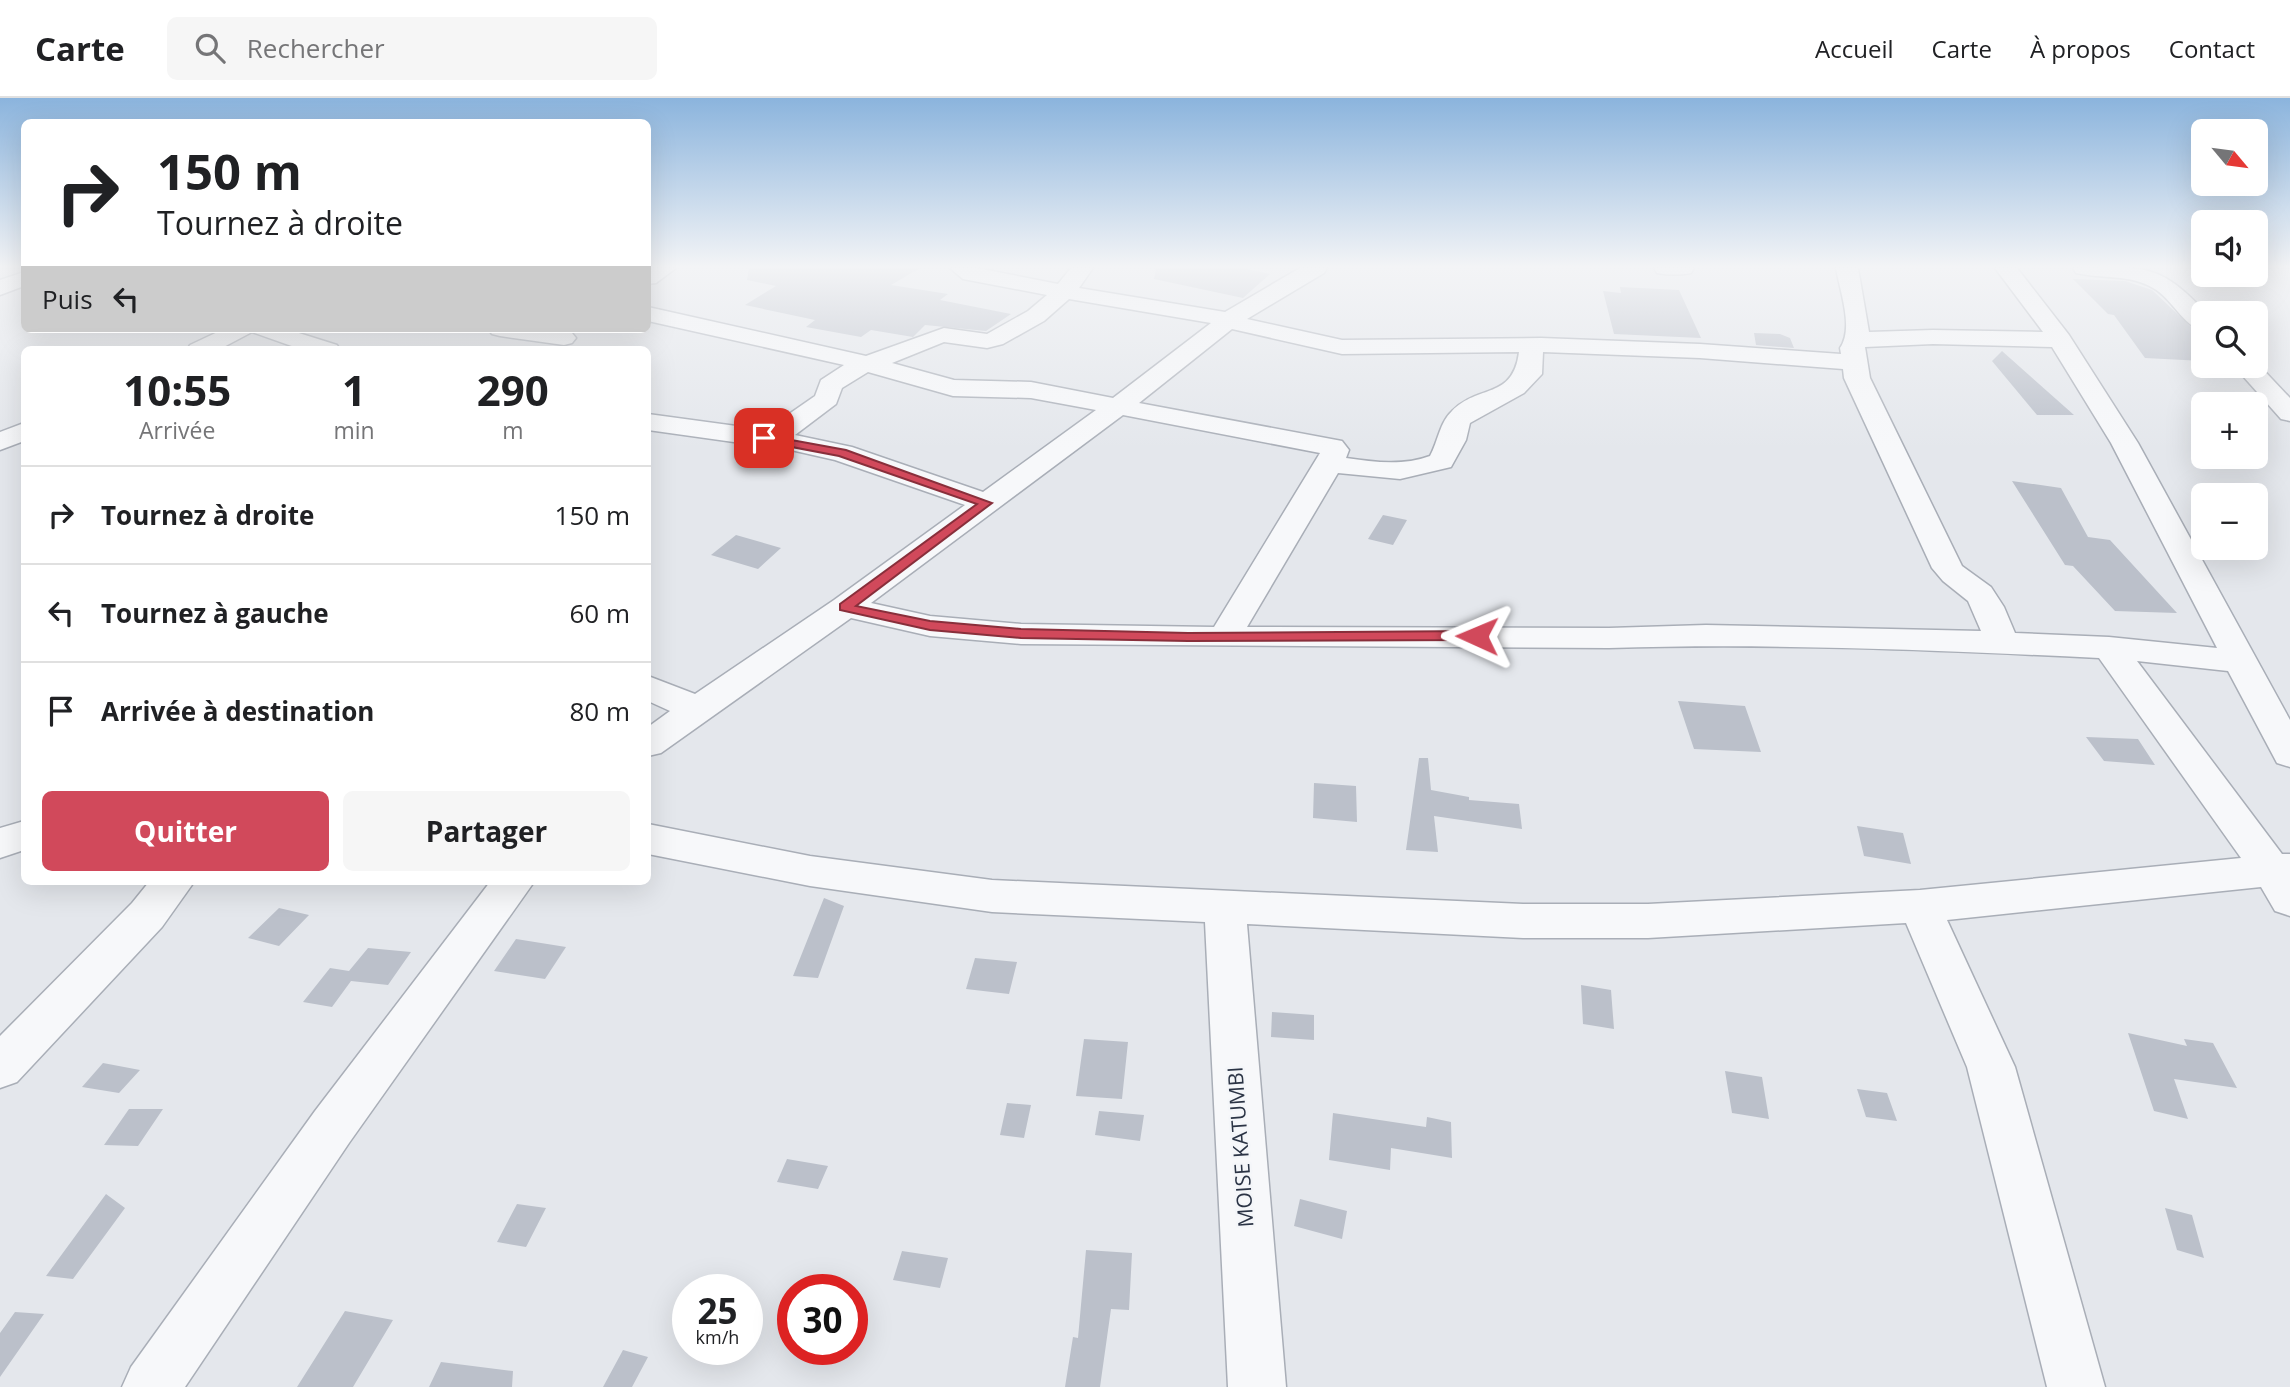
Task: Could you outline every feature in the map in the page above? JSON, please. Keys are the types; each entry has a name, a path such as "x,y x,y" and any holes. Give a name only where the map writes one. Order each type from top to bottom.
{"street":[{"path":"711,328 869,364 961,389 1031,390 1325,445 1335,450 1330,463 1224,637"},
{"path":"771,439 827,399 830,385 860,366 944,335 995,339 1014,328"},
{"path":"651,742 845,607 1119,406 1218,328"},
{"path":"1257,328 1342,347 1532,345 1700,351 1855,351 1933,337 2061,341"},
{"path":"1856,328 1857,377 1948,568 1983,600 2002,643"},
{"path":"2051,328 2096,394 2290,754"},
{"path":"207,346 235,333"},
{"path":"275,333 315,346"},
{"path":"525,333 563,339"},
{"path":"1330,463 1380,470 1409,470 1441,461 1452,440 1457,421 1464,413 1515,388 1529,374 1532,345"},
{"path":"2257,378 2290,414"},
{"path":"651,422 771,439 842,453 986,503"},
{"path":"0,442 21,432"},
{"path":"845,607 930,626 970,630 1224,637 1609,638 1706,635 1911,638 2109,648 2238,661"},
{"path":"2109,648 2284,880"},
{"path":"651,688 698,710"},
{"path":"0,843 21,837"},
{"path":"651,840 810,871 992,897 1523,921 1607,921 1920,906 2284,880"},
{"path":"8,1050 147,915 171,885"},
{"path":"151,1387 332,1127 511,885"},
{"name":"MOISE KATUMBI","path":"1226,906 1257,1387"},
{"path":"1920,906 1991,1067 2076,1387"}],"building":[{"path":"812,328 922,328 913,337 871,330 861,337"},
{"path":"957,328 990,328 986,331"},
{"path":"1613,328 1696,328 1701,338 1614,334"},
{"path":"2123,328 2191,328 2191,360 2145,358"},
{"path":"1754,333 1780,334 1790,338 1794,348 1756,345"},
{"path":"2002,351 2074,415 2037,415 1992,361"},
{"path":"2012,481 2061,488 2088,537 2110,540 2177,613 2115,611 2073,566 2065,565"},
{"path":"1383,515 1407,520 1393,545 1368,539"},
{"path":"736,535 781,548 758,569 711,555"},
{"path":"1678,701 1745,706 1761,752 1694,749"},
{"path":"2086,737 2138,739 2155,765 2104,761"},
{"path":"1419,758 1428,758 1431,790 1469,797 1469,800 1519,804 1522,829 1434,816 1438,852 1406,850"},
{"path":"1314,783 1356,786 1357,822 1313,818"},
{"path":"1857,826 1903,833 1911,864 1864,856"},
{"path":"824,898 844,906 818,978 793,976"},
{"path":"279,908 309,915 279,946 248,938"},
{"path":"516,939 566,947 545,979 494,971"},
{"path":"368,948 411,952 388,985 351,981 332,1007 303,1002 330,968 349,971"},
{"path":"975,958 1017,962 1009,994 966,989"},
{"path":"1581,985 1611,990 1614,1029 1583,1024"},
{"path":"1272,1012 1314,1015 1314,1040 1271,1037"},
{"path":"2128,1033 2187,1046 2184,1039 2213,1043 2237,1088 2174,1079 2188,1119 2154,1111"},
{"path":"1084,1039 1128,1042 1122,1099 1076,1096"},
{"path":"103,1063 140,1070 119,1093 82,1087"},
{"path":"1725,1071 1762,1077 1769,1119 1732,1113"},
{"path":"1857,1089 1887,1093 1897,1121 1866,1117"},
{"path":"1007,1103 1031,1105 1024,1138 1000,1135"},
{"path":"129,1109 163,1109 138,1146 104,1145"},
{"path":"1099,1111 1144,1115 1140,1141 1095,1135"},
{"path":"1333,1113 1426,1127 1427,1117 1451,1122 1452,1158 1391,1148 1390,1170 1329,1160"},
{"path":"787,1159 828,1166 818,1189 777,1182"},
{"path":"106,1194 125,1208 73,1279 46,1276"},
{"path":"1300,1199 1347,1211 1342,1239 1294,1226"},
{"path":"517,1204 546,1208 526,1247 497,1242"},
{"path":"2165,1208 2192,1215 2204,1258 2177,1250"},
{"path":"1086,1250 1132,1253 1129,1310 1111,1309 1100,1387 1065,1387 1073,1337 1078,1338"},
{"path":"902,1251 948,1258 940,1288 893,1280"},
{"path":"345,1311 393,1320 353,1387 297,1387"},
{"path":"15,1312 44,1314 0,1377 0,1333"},
{"path":"623,1350 648,1357 632,1387 603,1387"},
{"path":"441,1362 513,1371 512,1387 429,1387"}],"route":[{"path":"764,438 842,453 986,503 845,607 930,626 1021,634 1188,637 1477,636"}]}
